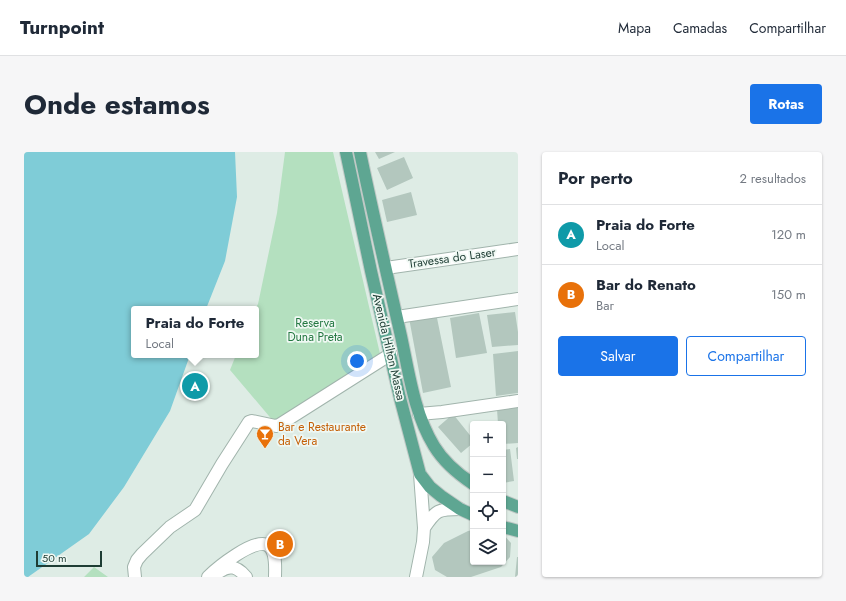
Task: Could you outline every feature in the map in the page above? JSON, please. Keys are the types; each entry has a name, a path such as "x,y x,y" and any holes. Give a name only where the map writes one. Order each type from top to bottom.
{"main road":[{"name":"Avenida Hilton Massa","path":"346,152 400,398 420,474 430,487 441,496 470,514"},
{"name":"Avenida Hilton Massa","path":"360,152 419,414 441,456 470,482"},
{"path":"415,454 434,445"},
{"path":"506,502 518,507"},
{"path":"506,528 518,531"}],"street":[{"name":"Travessa do Laser","path":"386,268 518,249"},
{"path":"397,317 518,299"},
{"path":"135,577 134,567 142,554 170,527 195,510 249,422 252,420 276,426 279,425 391,354"},
{"path":"419,414 518,401"},
{"path":"416,577 423,542 424,528 420,474"},
{"path":"424,528 436,512 447,509 460,509"},
{"path":"208,577 246,549 262,543 268,545 272,550 276,563 275,577"},
{"path":"214,577 223,569 230,567 236,568 246,577"}],"green space":[{"name":"Reserva Duna Preta","path":"285,152 333,152 381,358 274,422 230,370 235,358 259,358 259,306 257,306 277,213"},
{"path":"94,567 108,577 84,577"}],"water":[{"path":"24,152 235,152 237,197 225,261 207,306 131,306 131,358 189,358 170,411 124,487 89,534 28,577 24,577"}],"building":[{"path":"375,152 395,152 379,159"},
{"path":"404,157 413,178 387,190 377,168"},
{"path":"411,192 417,215 387,222 382,200"},
{"path":"515,312 518,345 492,347 487,315"},
{"path":"436,313 451,387 423,393 409,318"},
{"path":"479,313 487,353 456,358 450,318"},
{"path":"518,351 518,393 496,396 493,354"},
{"path":"518,407 518,443 506,444 506,421 498,421 497,409"},
{"path":"453,414 470,435 470,446 461,453 438,427"},
{"path":"518,447 518,459 517,459 516,448"},
{"path":"510,449 514,481 506,482 506,457 506,450"},
{"path":"470,531 470,565 503,565 501,567 471,577 447,577 435,570 432,557 444,543"},
{"path":"506,537 511,543 510,557 506,561"},
{"path":"517,557 518,577 515,577"}],"place":[{"name":"Praia do Forte","path":"195,386"},
{"name":"Bar e Restaurante da Vera","path":"265,449"},
{"name":"Bar do Renato","path":"280,544"}]}
